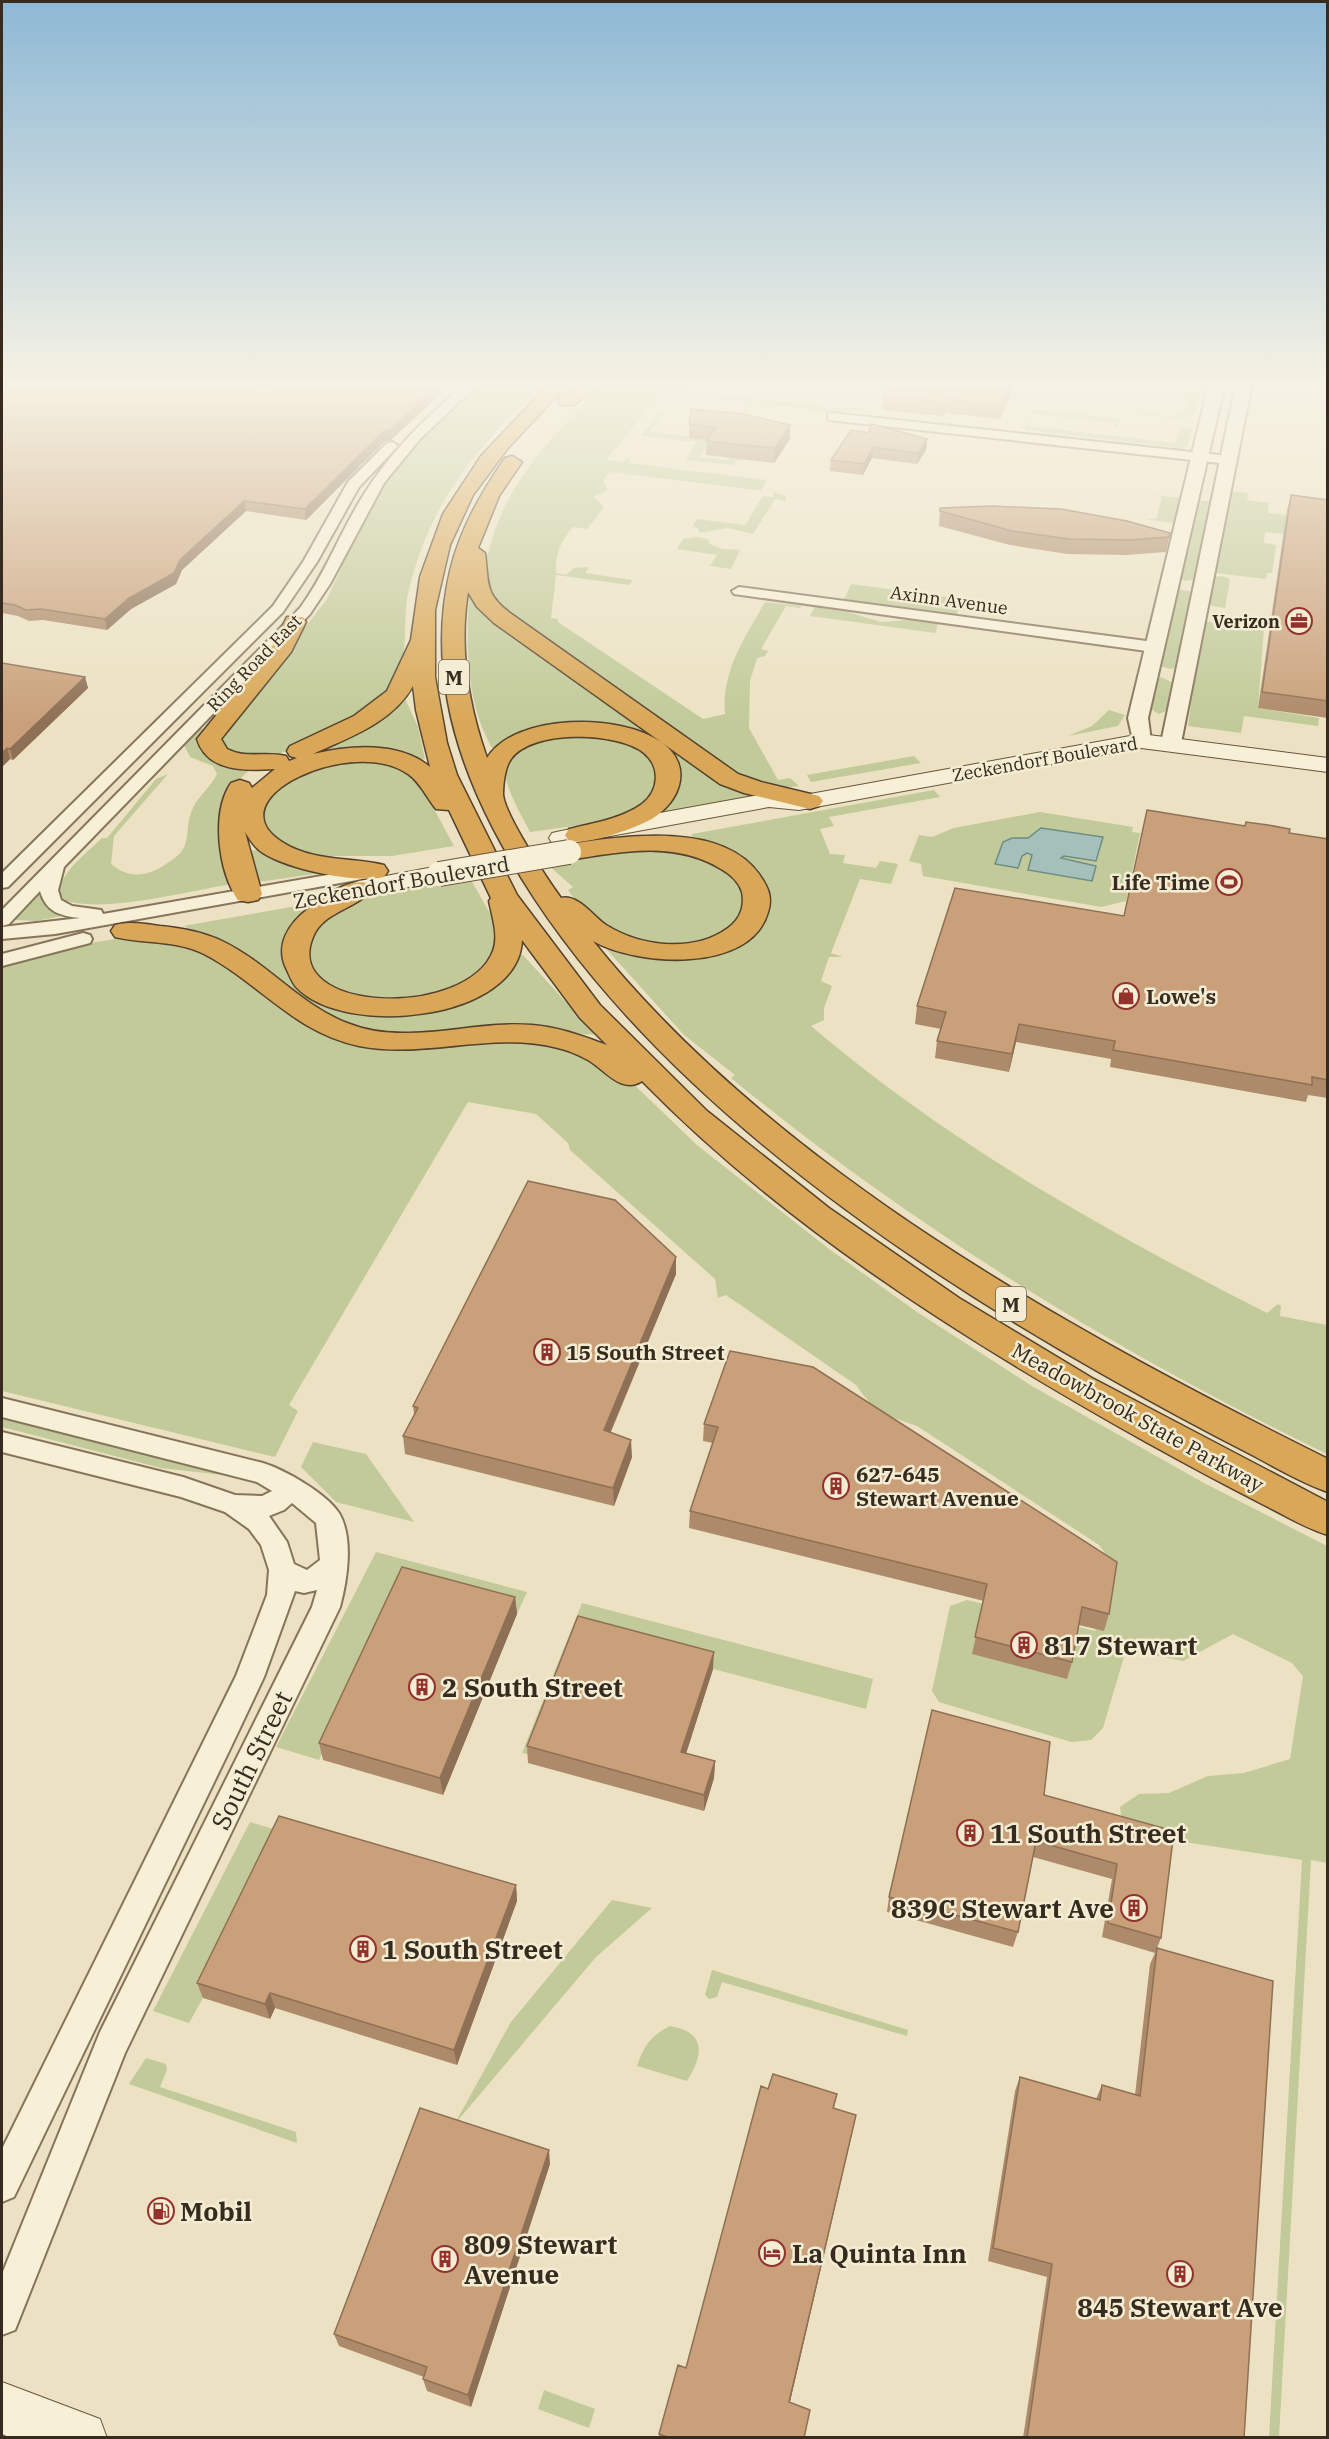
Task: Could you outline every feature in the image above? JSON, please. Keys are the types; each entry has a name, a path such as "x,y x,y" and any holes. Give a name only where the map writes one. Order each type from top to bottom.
{"highway":[{"name":"Meadowbrook State Parkway","path":"464,497 453,514 430,577 422,635 423,685 432,733 446,778 467,831 502,893 550,961 609,1031 709,1128 752,1165 839,1231 977,1325 1183,1446 1328,1520"},
{"name":"Meadowbrook State Parkway","path":"490,497 472,533 458,577 453,612 452,654 464,727 490,800 526,869 582,948 644,1018 744,1112 826,1178 928,1251 1041,1322 1177,1400 1328,1478"},
{"path":"472,533 477,565 477,590 485,604 496,614 729,779 804,802"},
{"path":"277,761 242,762 228,759 214,751 209,739 283,647 295,622"},
{"path":"248,894 230,823 230,809 234,797 246,782 277,761 354,725 389,701 402,685 422,635"},
{"path":"490,800 496,764 501,753 517,741 543,732 571,729 612,732 639,741 659,754 666,763 670,778 664,794 656,804 637,817 569,841"},
{"path":"367,880 298,859 273,848 262,838 252,820 253,806 260,794 284,773 311,761 354,754 387,756 405,762 424,774 433,789 467,831"},
{"path":"526,869 590,927 622,945 643,950 673,952 708,948 741,931 755,913 756,896 747,878 728,861 701,849 657,842 569,841"},
{"path":"367,880 327,907 307,925 297,943 297,964 307,979 328,996 348,1004 383,1009 421,1007 444,1001 479,985 493,974 505,956 508,943 502,893"},
{"path":"126,923 211,946 302,1013 318,1023 348,1034 379,1040 410,1041 526,1033 549,1035 578,1042 605,1055 631,1077 709,1128"}],"main road":[{"name":"Zeckendorf Boulevard","path":"367,880 569,841 781,813 804,802 1142,741 1328,765"},
{"path":"2,2408 81,2438"}],"street":[{"name":"Ring Road East","path":"2,883 278,609 310,562 346,497"},
{"name":"Ring Road East","path":"2,920 295,622 320,591 369,497"},
{"path":"1142,741 1137,722 1189,497"},
{"path":"1171,743 1221,497"},
{"path":"1169,582 1203,587"},
{"name":"Axinn Avenue","path":"740,591 1154,647"},
{"path":"1148,672 1186,677"},
{"path":"55,866 49,890 51,899 57,906 126,923"},
{"name":"Zeckendorf Boulevard","path":"2,960 126,923 248,894 367,880"},
{"name":"Zeckendorf Boulevard","path":"2,933 126,923 367,880"},
{"name":"South Street","path":"2,1408 263,1473 283,1482 328,1518 336,1562 334,1581 326,1607 112,2044 2,2317"},
{"name":"South Street","path":"2,1442 183,1487 234,1505 258,1521 267,1531 274,1542 282,1570 281,1595 245,1687 2,2185"},
{"path":"234,1505 250,1508 271,1505 285,1494 283,1482"},
{"path":"282,1570 298,1582 306,1583 315,1579 336,1562"}],"green space":[{"path":"377,497 447,497 417,561 406,605 402,662 394,683 384,696 358,717 279,754 262,757 246,756 217,743 327,599 367,512"},
{"path":"510,497 594,497 604,507 587,529 573,527 565,538 556,560 556,573 566,575 574,568 589,567 585,573 633,580 629,585 556,575 551,618 558,619 558,622 703,719 725,714 727,683 736,655 765,602 801,606 800,608 786,606 761,649 768,651 765,656 757,658 750,681 749,728 778,780 790,778 799,786 781,788 736,776 487,597 485,563 499,519"},
{"path":"762,497 785,497 786,501 775,499 753,534 728,528 700,533 698,528 692,527 697,519 745,525"},
{"path":"1162,497 1181,498 1175,523 1145,519 1156,519"},
{"path":"1223,497 1247,497 1247,500 1269,503 1268,513 1287,515 1284,534 1265,532 1264,543 1276,545 1272,573 1267,573 1266,579 1208,572"},
{"path":"1197,500 1213,502 1197,579 1186,581 1177,577"},
{"path":"697,537 708,539 710,544 722,549 740,550 731,569 710,566 717,555 677,549 683,539"},
{"path":"1222,576 1230,579 1225,608 1208,605 1215,577"},
{"path":"851,584 963,599 956,616 843,602"},
{"path":"1177,589 1194,592 1179,667 1170,669 1157,665"},
{"path":"469,595 475,595 752,796 662,813 678,783 617,728 582,721 498,749 492,748 477,712 470,674"},
{"path":"815,607 848,612 881,622 907,620 938,624 935,633 810,616"},
{"path":"1202,621 1264,628 1258,708 1319,718 1318,726 1244,716 1241,733 1188,726"},
{"path":"1160,677 1176,684 1171,709 1159,714 1149,708 1155,679"},
{"path":"403,694 418,727 425,759 324,753 316,747"},
{"path":"1109,710 1125,715 1118,726 1068,736 1092,726"},
{"path":"199,728 207,730 203,738 255,766 228,792 222,804 221,829 234,877 227,885 115,904 74,902 59,897 63,880 74,864 102,838 107,838 156,779 168,774 114,836 111,864 131,874 145,874 166,864 182,851 193,808 217,774 213,766 190,757 184,745"},
{"path":"560,732 625,739 659,761 660,788 637,806 639,809 603,822 530,832 508,787 506,763 510,753 519,745"},
{"path":"914,756 921,763 811,782 807,775"},
{"path":"371,757 423,778 434,809 454,846 392,856 331,856 328,858 307,853 289,845 275,836 266,825 262,813 266,799 277,785 298,770"},
{"path":"934,790 940,797 829,817 834,826 820,829 830,854 845,855 843,863 876,868 880,861 898,864 891,884 860,879 831,953 843,957 829,957 821,981 832,986 824,1008 824,1020 811,1026 864,1069 973,1147 1088,1217 1267,1313 1278,1304 1281,1306 1280,1316 1327,1325 1327,1454 1170,1373 1093,1329 1018,1284 871,1186 731,1078 735,1075 684,1035 600,942 704,953 766,907 691,840 692,834"},
{"path":"1040,812 1133,827 1132,832 1140,833 1126,901 1101,907 923,876 921,864 909,861 919,835 932,837 954,828"},
{"path":"619,847 685,849 738,876 749,908 727,932 707,940 668,944 651,943 619,935 592,918 568,890 573,887 548,865 579,859 577,855"},
{"path":"262,848 321,873 258,882 248,852"},
{"path":"441,879 471,880 495,922 499,951 474,979 457,989 419,1000 378,1000 340,991 321,980 307,965 314,927 363,895"},
{"path":"41,891 67,915 36,921 15,920"},
{"path":"314,903 310,906 314,908 304,984 409,1011 515,955 523,955 595,1034 581,1034 527,1025 391,1032 367,1030 342,1024 186,930 187,927 183,926"},
{"path":"121,938 192,943 341,1037 538,1037 622,1073 697,1145 829,1249 917,1312 1032,1386 1204,1483 1327,1546 1327,1863 1311,1860 1279,2437 1269,2437 1302,1860 1172,1840 1122,1821 1120,1807 1139,1794 1169,1793 1208,1776 1244,1773 1290,1759 1303,1676 1292,1663 1233,1634 1183,1661 1143,1653 1125,1653 1103,1728 1091,1740 1071,1742 939,1702 932,1691 950,1606 967,1600 1095,1631 1099,1598 1109,1559 1099,1545 917,1426 876,1408 856,1385 726,1295 718,1298 715,1279 570,1150 568,1143 536,1114 468,1102 289,1405 298,1411 275,1457 2,1391 2,965 42,951"},
{"path":"2,1411 234,1472 232,1476 161,1468 2,1427"},
{"path":"313,1442 366,1454 414,1522 336,1502 301,1467"},
{"path":"376,1552 527,1592 517,1614 405,1584 319,1760 276,1747"},
{"path":"582,1603 873,1679 866,1709 579,1634 531,1755 522,1753"},
{"path":"250,1822 284,1832 203,1998 189,2023 153,2011"},
{"path":"612,1900 652,1908 596,1957 454,2125 511,2022"},
{"path":"712,1970 908,2030 907,2036 722,1982 717,1997 709,1999 705,1995"},
{"path":"670,2026 690,2033 696,2039 699,2053 687,2081 637,2066 649,2042"},
{"path":"146,2058 166,2064 167,2070 160,2087 296,2132 297,2143 129,2084"},
{"path":"544,2390 595,2409 589,2428 538,2409"}],"water":[{"path":"1041,828 1103,837 1096,861 1064,856 1061,858 1096,866 1092,881 1028,870 1032,855 1027,853 1022,856 1018,868 995,864 1003,842 1012,838 1028,838"}],"building":[{"path":"2,497 317,497 305,509 244,501 180,560 174,573 129,598 105,619 41,609 26,610 2,603"},
{"name":"Verizon","path":"1291,497 1328,500 1328,701 1262,692"},
{"path":"992,506 1061,509 1127,521 1170,533 1169,537 1129,540 1069,539 1012,531 940,511 940,508"},
{"path":"2,663 85,677 10,749 7,748 2,753"},
{"name":"Lowe's","path":"1147,810 1245,826 1246,822 1268,825 1290,829 1289,833 1328,839 1328,1080 1312,1077 1312,1085 1113,1050 1115,1041 1019,1024 1012,1054 937,1041 946,1012 917,1006 955,888 1124,916"},
{"name":"15 South Street","path":"528,1181 615,1200 676,1257 604,1430 631,1440 613,1488 403,1436 418,1408 413,1406"},
{"name":"627-645 Stewart Avenue","path":"730,1351 813,1367 1117,1562 1109,1614 1082,1607 1072,1662 975,1637 987,1584 690,1511 718,1427 704,1424"},
{"name":"2 South Street","path":"402,1567 515,1597 440,1778 319,1743"},
{"path":"578,1616 714,1652 681,1752 715,1761 704,1795 527,1746"},
{"name":"11 South Street","path":"932,1710 1050,1742 1044,1795 1174,1831 1161,1938 1108,1923 1117,1864 1036,1841 1018,1932 889,1897"},
{"name":"1 South Street","path":"279,1816 516,1885 454,2050 270,1993 265,2004 197,1983"},
{"name":"845 Stewart Ave","path":"1157,1948 1273,1981 1244,2438 1027,2438 1052,2264 993,2248 1020,2077 1100,2100 1102,2085 1140,2096"},
{"name":"La Quinta Inn","path":"773,2074 837,2094 833,2108 856,2115 789,2402 810,2410 804,2438 670,2438 659,2434 678,2365 686,2368 761,2086 768,2089"},
{"name":"809 Stewart Avenue","path":"420,2108 549,2150 468,2395 423,2379 427,2367 334,2334"}],"place":[{"name":"Verizon","path":"1299,621"},
{"name":"Life Time","path":"1229,882"},
{"name":"Lowe's","path":"1126,996"},
{"name":"15 South Street","path":"547,1352"},
{"name":"627-645 Stewart Avenue","path":"836,1486"},
{"name":"817 Stewart","path":"1024,1645"},
{"name":"2 South Street","path":"422,1687"},
{"name":"11 South Street","path":"970,1833"},
{"name":"839C Stewart Ave","path":"1134,1908"},
{"name":"1 South Street","path":"363,1949"},
{"name":"Mobil","path":"161,2211"},
{"name":"La Quinta Inn","path":"772,2253"},
{"name":"809 Stewart Avenue","path":"445,2259"},
{"name":"845 Stewart Ave","path":"1180,2274"}]}
